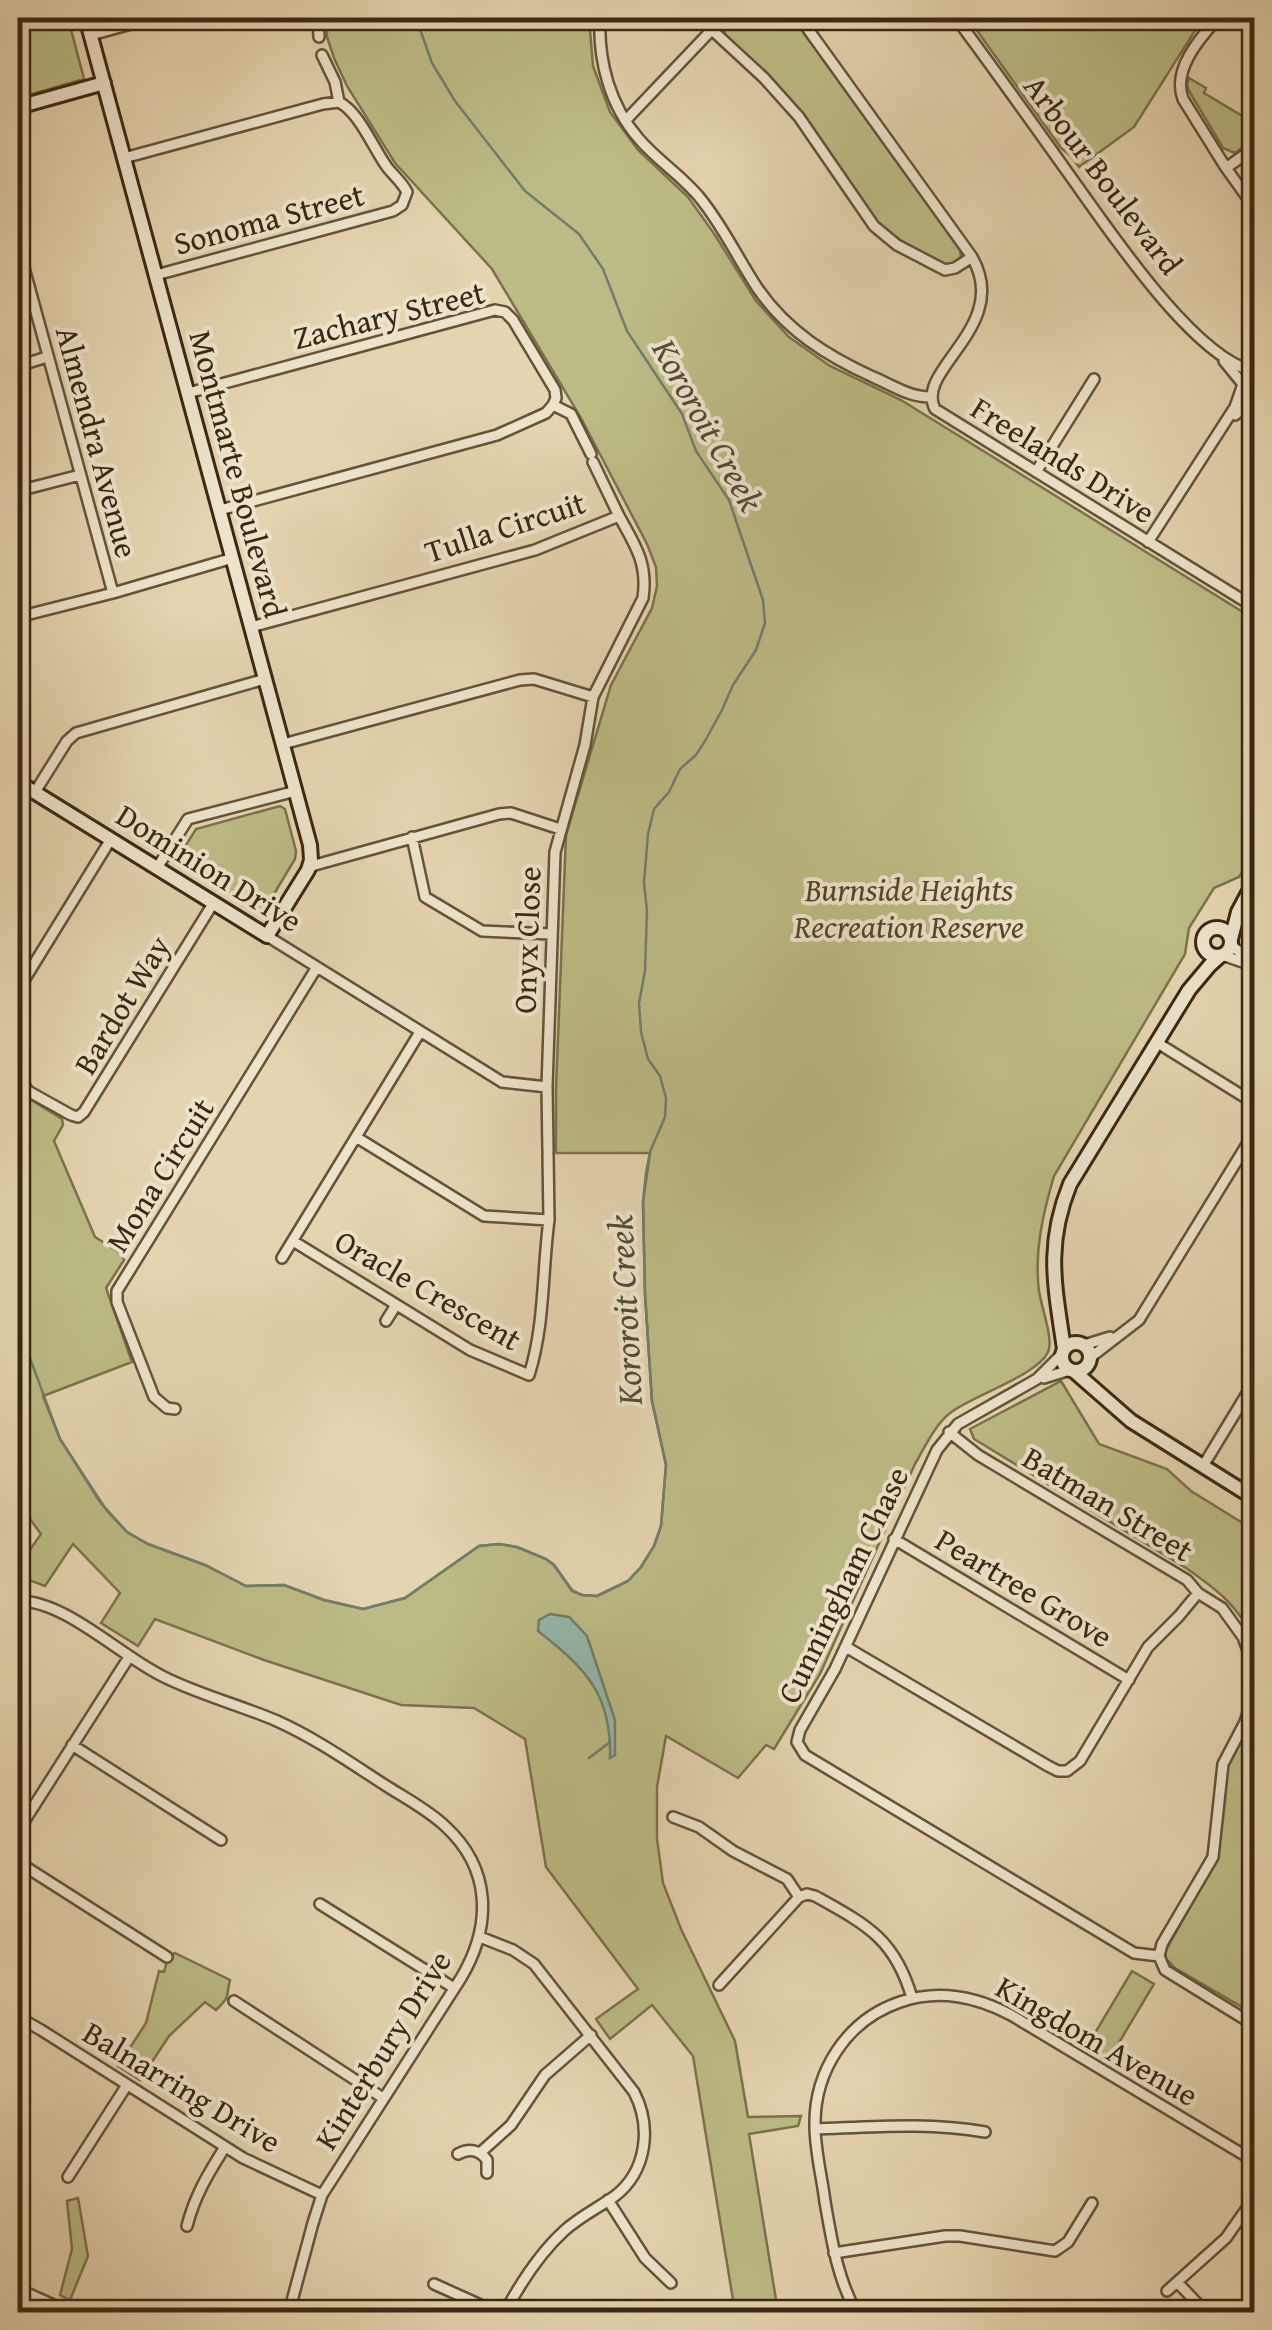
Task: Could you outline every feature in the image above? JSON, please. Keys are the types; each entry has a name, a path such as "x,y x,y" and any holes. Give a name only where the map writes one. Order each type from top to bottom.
{"street":[{"name":"Montmarte Boulevard","path":"86,18 296,791 310,845 308,870"},
{"path":"91,35 153,18"},
{"path":"318,18 319,37"},
{"path":"600,18 605,72 626,120 639,139 701,198 760,292 788,324 818,349 910,394 930,396"},
{"path":"626,120 723,18"},
{"name":"Freelands Drive","path":"800,18 972,257 982,282 982,304 977,316 930,396 935,409 1254,607"},
{"name":"Arbour Boulevard","path":"956,18 1132,262 1220,354 1247,396 1254,400"},
{"path":"1218,18 1188,59 1178,83 1183,99 1254,207"},
{"path":"711,30 764,78 799,117 886,238 945,270 972,257"},
{"path":"124,158 339,102 322,54"},
{"path":"18,107 104,83"},
{"name":"Sonoma Street","path":"156,275 386,213 402,205 406,188 390,171 350,110 339,102"},
{"path":"1226,168 1254,148"},
{"name":"Almendra Avenue","path":"18,246 113,593"},
{"name":"Zachary Street","path":"188,392 495,310 508,315 532,352 555,390 553,405"},
{"name":"Arbour Boulevard","path":"1220,354 1254,371"},
{"path":"18,366 48,357"},
{"path":"1148,542 1235,407 1246,375 1254,371"},
{"path":"1036,472 1094,379"},
{"path":"1219,431 1254,400"},
{"path":"220,510 497,434 553,405 571,414 619,516"},
{"path":"18,492 80,475"},
{"name":"Tulla Circuit","path":"251,627 535,550 619,516 641,556 643,598 592,697 586,736"},
{"path":"18,617 233,558"},
{"path":"35,792 66,741 76,733 266,679"},
{"path":"283,744 520,680 534,679 592,697"},
{"name":"Onyx Close","path":"548,1153 555,852 586,736"},
{"name":"Dominion Drive","path":"18,782 502,1082 547,1088"},
{"path":"157,868 188,818 296,791"},
{"path":"267,936 315,864 499,814 511,813 560,828"},
{"path":"412,838 425,897 482,932 551,934"},
{"path":"18,990 111,839"},
{"path":"1254,884 1224,919 1204,935 1198,968 1188,990 1078,1168 1063,1201 1053,1270 1062,1361 1131,1421 1254,1498"},
{"path":"1188,990 1226,949 1236,918 1254,884"},
{"name":"Bardot Way","path":"18,1075 28,1090 70,1116 78,1117 84,1112 214,902"},
{"path":"1211,929 1224,930 1226,949"},
{"path":"1203,946 1210,955 1226,949"},
{"path":"1226,949 1254,965"},
{"name":"Mona Circuit","path":"175,1409 167,1408 154,1397 117,1302 117,1291 317,967"},
{"path":"282,1258 420,1032"},
{"path":"1156,1042 1254,1103"},
{"path":"1086,1352 1135,1325 1254,1134"},
{"path":"356,1137 484,1216 549,1220"},
{"name":"Oracle Crescent","path":"292,1240 470,1350 528,1376 541,1327 549,1220 548,1153"},
{"path":"386,1321 396,1304"},
{"path":"1057,1305 1070,1332 1086,1352 1104,1395"},
{"path":"1064,1351 1071,1344 1086,1352"},
{"name":"Cunningham Chase","path":"1064,1351 1037,1379 972,1414 949,1432 925,1471 846,1647 797,1742 801,1752 1134,1953 1159,1956"},
{"path":"1072,1371 1084,1370 1086,1352"},
{"name":"Cunningham Chase","path":"1037,1379 1072,1371"},
{"path":"522,1386 528,1376"},
{"path":"1203,1466 1254,1382"},
{"name":"Batman Street","path":"949,1432 972,1451 1187,1580 1198,1593 1222,1608 1243,1638 1253,1665 1253,1697 1223,1764 1213,1857 1162,1944 1159,1956"},
{"name":"Peartree Grove","path":"894,1539 1128,1680"},
{"path":"846,1647 1063,1772 1080,1761 1148,1646 1198,1593"},
{"name":"Kinterbury Drive","path":"18,1601 47,1605 165,1678 296,1730 438,1819 458,1839 475,1868 483,1900 480,1937 468,1966 322,2195 289,2312"},
{"path":"18,1830 129,1657"},
{"path":"72,1745 221,1840"},
{"path":"673,1817 787,1879 799,1896"},
{"path":"18,1862 167,1957"},
{"path":"719,1985 799,1896 811,1895 884,1941 899,1963 912,1998"},
{"path":"320,1904 454,1988"},
{"path":"480,1937 513,1950 534,1964 634,2092 645,2124 638,2167 628,2183 554,2240 506,2312"},
{"path":"1159,1956 1165,1970 1254,2025"},
{"name":"Kingdom Avenue","path":"856,2312 842,2284 834,2254 814,2129 817,2094 840,2047 858,2026 894,2004 944,1995 998,2008 1254,2161"},
{"path":"234,2000 383,2098"},
{"name":"Balnarring Drive","path":"18,2018 242,2158 322,2195"},
{"path":"480,2153 511,2125 545,2075 590,2036"},
{"path":"68,2177 127,2085"},
{"path":"814,2129 935,2125 985,2132"},
{"path":"187,2226 193,2201 225,2148"},
{"path":"458,2154 469,2150 480,2153 487,2160 486,2173"},
{"path":"1167,2291 1226,2238 1254,2198"},
{"path":"608,2200 645,2258 670,2283"},
{"path":"834,2254 945,2236 1055,2251 1068,2242 1092,2203"},
{"path":"1178,2282 1197,2303"},
{"path":"434,2284 496,2312"},
{"path":"18,2289 66,2312"}],"green space":[{"path":"18,18 68,18 84,79 18,98"},
{"name":"Burnside Heights Recreation Reserve","path":"326,18 591,18 593,66 610,112 638,150 688,197 756,301 789,337 830,366 901,400 1254,619 1254,853 1239,877 1214,888 1189,928 1185,954 1054,1176 1043,1218 1038,1262 1048,1352 1032,1369 960,1406 935,1430 915,1464 820,1674 774,1749 766,1745 738,1778 666,1736 657,1787 657,1839 663,1883 735,2041 748,2117 801,2116 798,2126 749,2134 778,2312 735,2312 693,2056 652,2005 610,2039 596,2019 638,1989 546,1867 525,1739 474,1708 401,1705 155,1619 138,1646 101,1623 120,1593 73,1544 45,1586 18,1576 18,1567 41,1534 18,1493 18,1090 62,1119 54,1141 95,1237 122,1254 124,1260 106,1288 132,1362 43,1396 60,1439 100,1502 127,1532 246,1586 284,1585 363,1609 405,1598 479,1546 499,1544 546,1559 572,1590 597,1596 628,1581 641,1567 661,1526 666,1465 652,1401 645,1294 643,1202 650,1153 556,1153 566,835 611,685 652,608 656,567 581,418 492,269 395,163 347,86 327,37"},
{"path":"731,18 793,18 960,249 958,262 946,266 887,233 870,215 799,110 724,35"},
{"path":"968,18 1203,18 1134,127 1079,167 1061,148"},
{"path":"1189,78 1206,88 1204,93 1254,123 1254,139 1235,153 1223,148 1189,91"},
{"path":"280,806 285,809 295,859 265,909 258,910 180,862 179,856 196,829"},
{"path":"1061,1381 1099,1444 1167,1469 1191,1491 1254,1530 1254,1640 1233,1607 1186,1568 974,1439 970,1429"},
{"path":"1254,1702 1254,2014 1175,1968 1165,1952 1215,1862 1227,1766"},
{"path":"175,1953 230,1980 227,1996 216,2010 205,2002 169,2036 140,2080 118,2066 146,2023 159,1971 164,1972 168,1957"},
{"path":"1132,1971 1154,1984 1108,2061 1086,2048"},
{"path":"78,2198 88,2256 70,2300 60,2295 72,2249 67,2201"}],"shaded area":[{"path":"550,1614 569,1617 587,1636 615,1720 615,1755 610,1758 606,1716 592,1684 569,1657 538,1631 539,1620"}],"waterway":[{"name":"Kororoit Creek","path":"18,1326 60,1439 107,1511 127,1532 148,1544 205,1565 246,1586 284,1585 363,1609 405,1598 479,1546 499,1544 546,1559 572,1591 597,1596 628,1581 641,1567 661,1526 666,1465 652,1401 643,1202 650,1152 665,1117 666,1098 660,1076 648,1059 639,1003 645,971 648,834 654,809 669,792 680,769 705,741 756,650 765,623 763,600 729,500 696,451 682,414 627,331 603,269 579,234 525,191 455,101 432,63 416,18"},
{"path":"589,1758 610,1742"}]}
